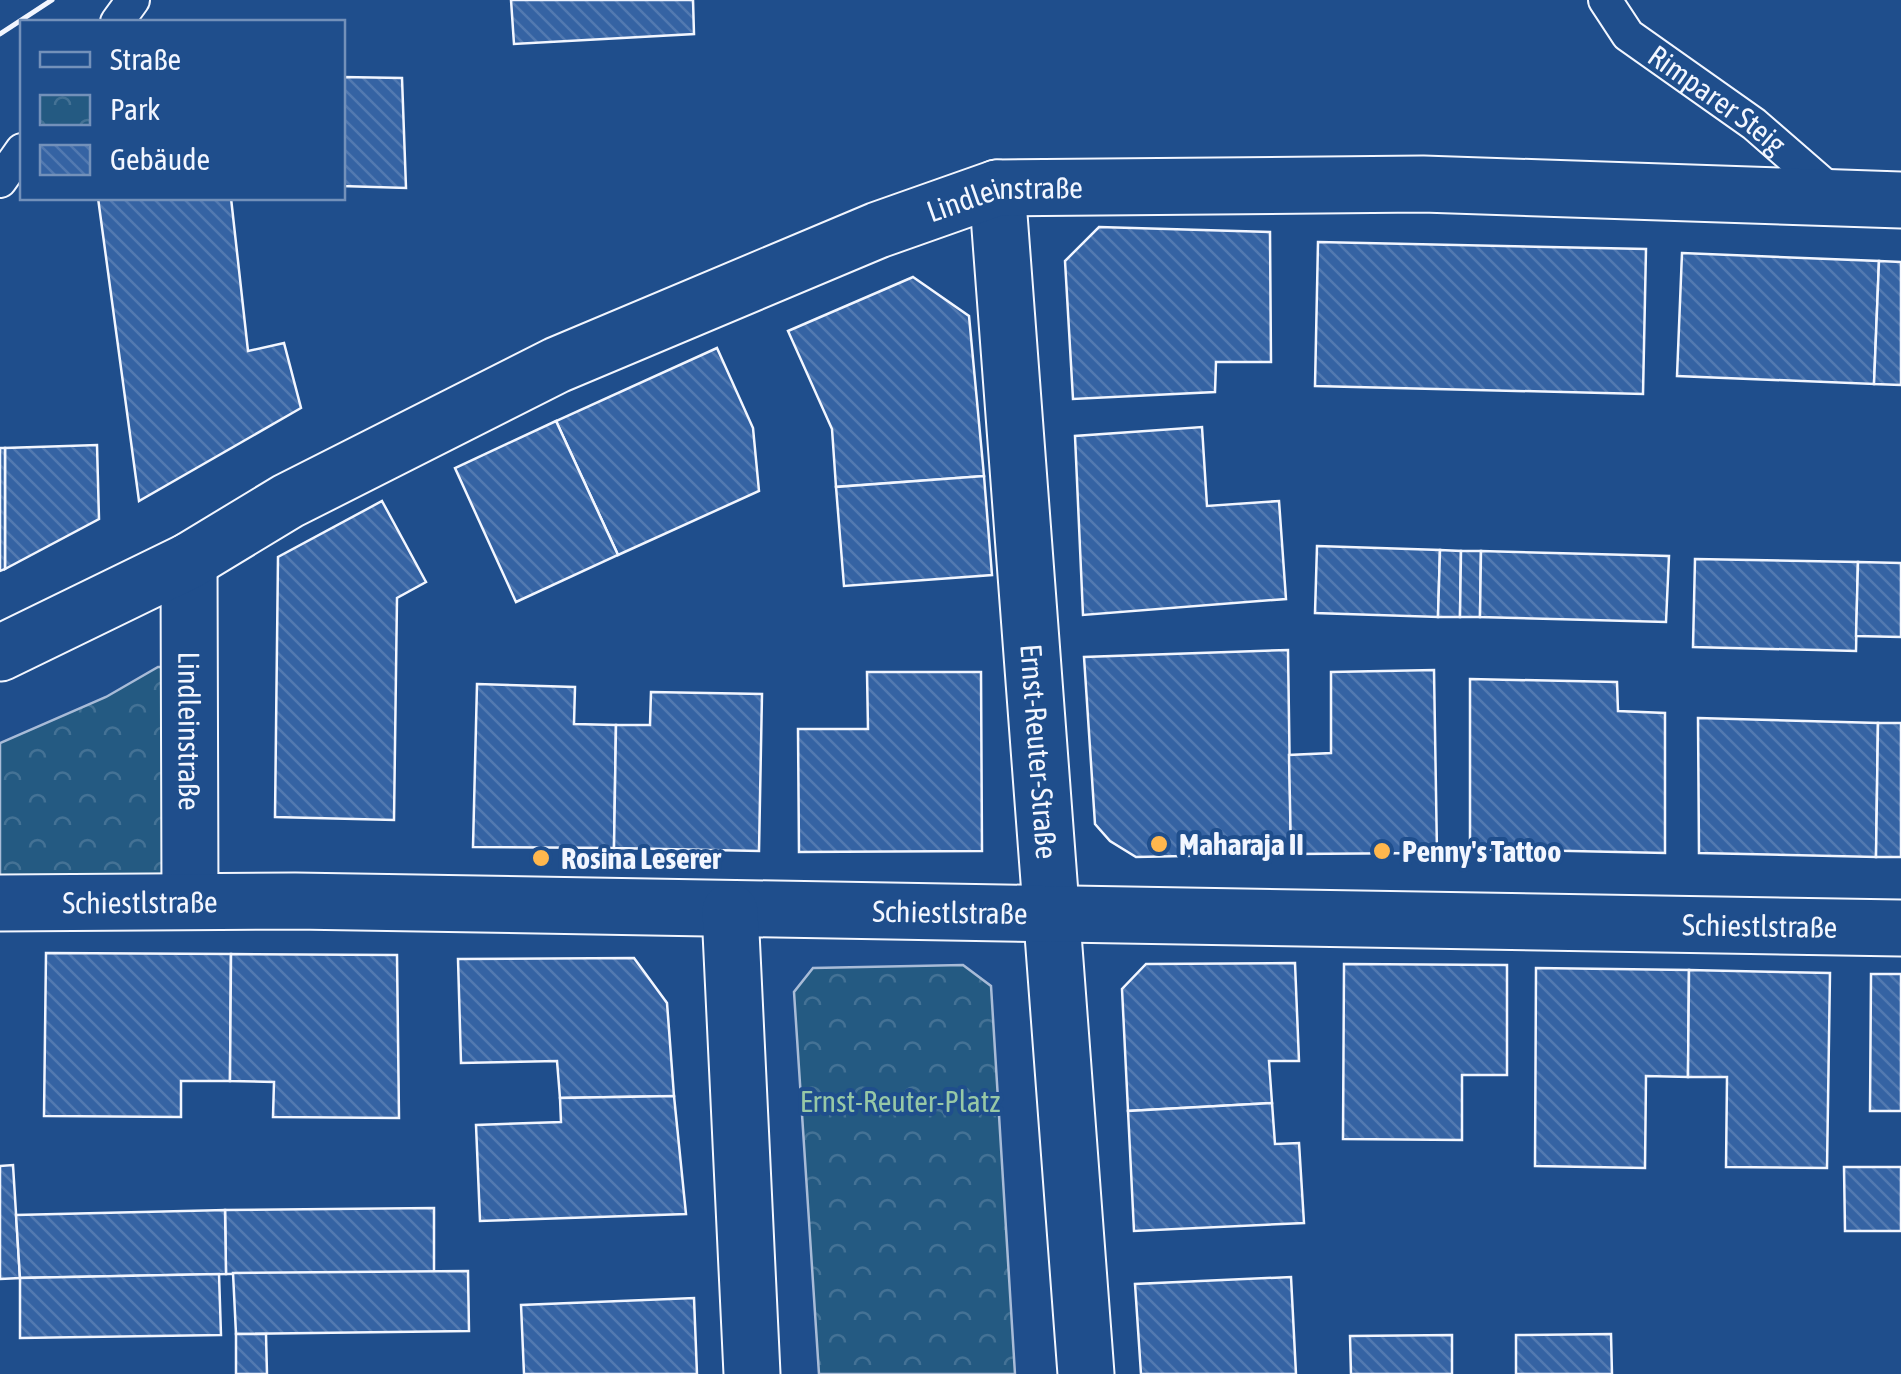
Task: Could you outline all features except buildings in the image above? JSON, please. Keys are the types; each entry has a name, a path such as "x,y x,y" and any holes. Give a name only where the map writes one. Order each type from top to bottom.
{"street":[{"name":"Lindleinstraße","path":"0,653 189,561 288,501 557,365 878,230 997,188 1423,184 1901,200"},
{"name":"Ernst-Reuter-Straße","path":"997,188 1086,1374"},
{"name":"Lindleinstraße","path":"189,561 190,901"},
{"name":"Schiestlstraße","path":"0,903 190,901 1901,928"},
{"path":"730,911 752,1374"}],"lane":[{"path":"118,20 133,0"},
{"name":"Rimparer Steig","path":"1604,0 1628,35 1754,124 1838,196"},
{"path":"0,182 20,153"}],"green space":[{"path":"163,667 167,877 0,880 0,743 106,697"},
{"name":"Ernst-Reuter-Platz","path":"963,965 991,986 1015,1374 819,1374 794,992 813,968"}],"wall":[{"path":"21,20 52,0"},
{"path":"0,34 20,21"}],"place":[{"name":"Maharaja II","path":"1159,844"},
{"name":"Penny's Tattoo","path":"1382,851"},
{"name":"Rosina Leserer","path":"541,858"}]}
